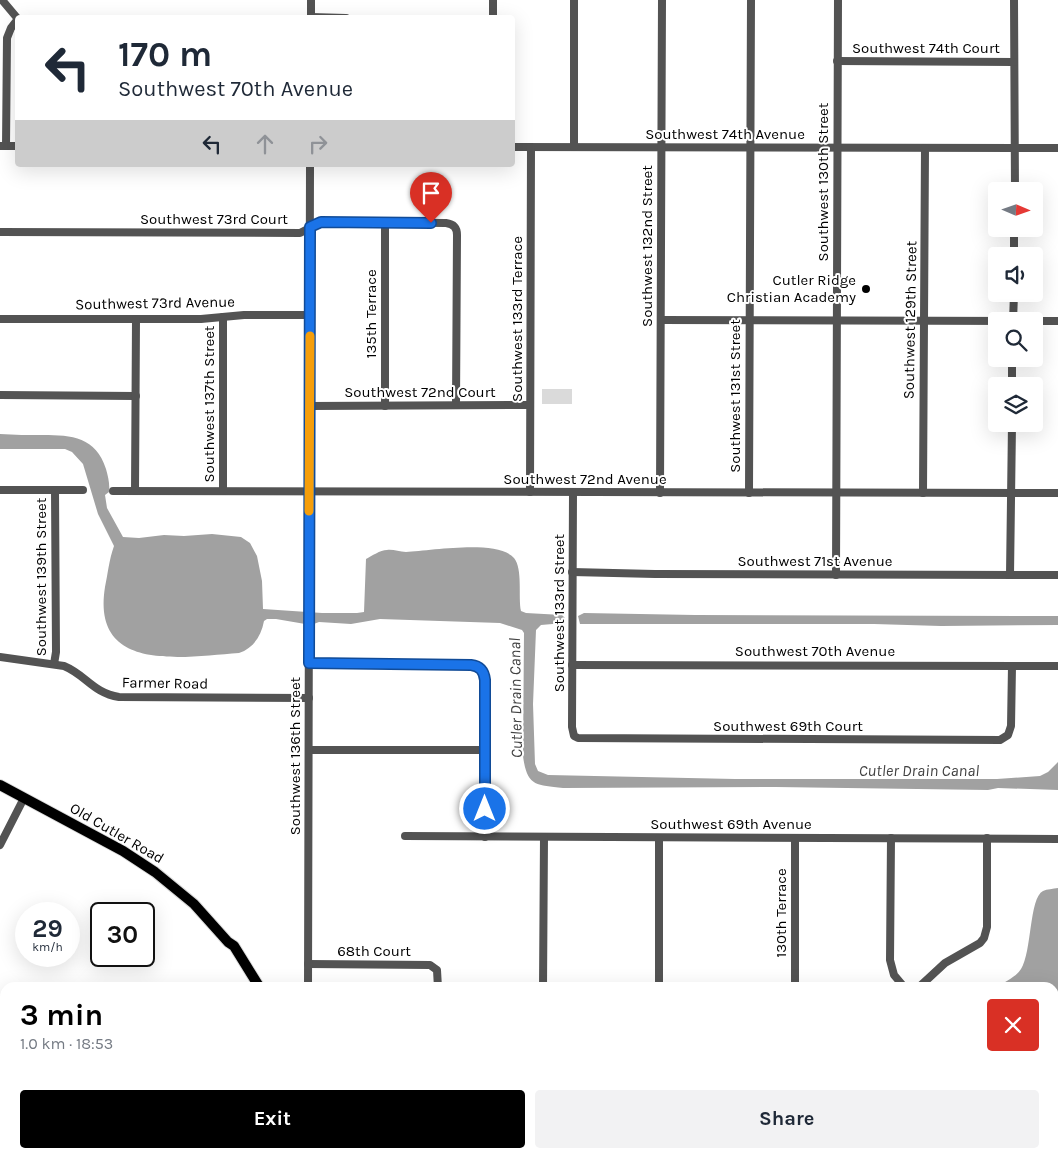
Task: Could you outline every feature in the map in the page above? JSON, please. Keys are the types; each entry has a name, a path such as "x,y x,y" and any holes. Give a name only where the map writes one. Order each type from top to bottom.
{"main road":[{"name":"Old Cutler Road","path":"0,785 128,854 160,874 194,904 228,942"},
{"path":"228,942 250,982"},
{"path":"228,942 234,946 256,982"}],"street":[{"path":"2,0 15,15"},
{"path":"310,15 311,0"},
{"path":"493,0 494,15"},
{"path":"574,0 574,147"},
{"name":"Southwest 132nd Street","path":"660,492 662,0"},
{"name":"Southwest 131st Street","path":"749,493 751,0"},
{"name":"Southwest 130th Street","path":"836,575 838,0"},
{"path":"1014,0 1014,182"},
{"path":"3,146 6,38 15,23"},
{"name":"Southwest 74th Court","path":"838,61 1014,62"},
{"name":"Southwest 74th Avenue","path":"515,147 1058,148"},
{"name":"Southwest 133rd Terrace","path":"530,492 531,147"},
{"name":"Southwest 129th Street","path":"923,493 925,148"},
{"name":"Southwest 136th Street","path":"308,982 310,167"},
{"name":"Southwest 73rd Court","path":"0,232 300,233 321,222 446,223 455,226 458,235 456,406"},
{"name":"135th Terrace","path":"385,223 385,406"},
{"name":"Southwest 73rd Avenue","path":"0,318 208,319 244,315 310,315"},
{"name":"Southwest 137th Street","path":"222,491 223,317"},
{"path":"135,491 136,319"},
{"path":"661,320 988,321"},
{"path":"1043,321 1058,321"},
{"path":"0,395 136,396"},
{"name":"Southwest 72nd Court","path":"310,406 530,405"},
{"path":"1010,575 1012,432"},
{"path":"0,490 83,490"},
{"name":"Southwest 139th Street","path":"54,664 56,652 55,490"},
{"name":"Southwest 72nd Avenue","path":"113,491 1058,494"},
{"name":"Southwest 133rd Street","path":"573,492 573,734"},
{"name":"Southwest 71st Avenue","path":"572,572 1058,575"},
{"name":"Farmer Road","path":"0,657 54,664 74,671 99,691 119,697 309,698"},
{"path":"309,663 471,665 480,668 484,673 485,680 485,837"},
{"name":"Southwest 70th Avenue","path":"572,665 1058,666"},
{"name":"Southwest 69th Court","path":"573,734 584,739 996,740 1005,738 1010,730 1012,666"},
{"path":"309,750 485,750"},
{"path":"0,845 24,798"},
{"name":"Southwest 69th Avenue","path":"405,836 1058,838"},
{"path":"543,982 544,837"},
{"path":"658,982 659,838"},
{"name":"130th Terrace","path":"795,838 795,982"},
{"path":"891,838 890,960 895,977 900,982"},
{"path":"924,982 938,968 976,946 984,938 987,927 987,838"},
{"name":"68th Court","path":"308,964 428,965 434,966 437,970 438,982"}],"shaded area":[{"path":"542,389 572,389 572,404 542,404"},
{"path":"0,434 73,437 89,444 102,458 109,486 109,492 105,495 107,508 123,537 139,538 164,535 212,534 241,537 250,543 257,556 262,581 263,609 322,613 364,612 366,559 384,550 406,552 479,547 506,552 517,563 521,611 526,613 562,615 565,618 564,623 541,625 536,630 533,704 535,764 538,771 548,775 735,779 997,779 1040,776 1048,772 1058,762 1058,790 776,787 563,788 539,784 530,779 523,756 524,633 522,630 500,623 380,619 351,624 319,622 311,625 267,619 264,621 256,641 239,653 192,657 168,657 146,654 126,647 112,635 104,615 105,587 114,546 98,514 83,464 72,452 65,449 0,449"},
{"path":"584,613 1058,616 1058,625 580,624 578,616"},
{"path":"1058,888 1058,982 1004,982 1019,972 1025,961 1035,904 1038,896 1045,890"}],"slow traffic":[{"path":"309,511 310,336"}],"place":[{"name":"Cutler Ridge Christian Academy","path":"866,289"}],"route":[{"path":"431,223 321,222 310,227 309,663 478,666 484,673 485,680 485,809"}],"water label":[{"name":"Cutler Drain Canal","path":"515,698"},
{"name":"Cutler Drain Canal","path":"919,770"}]}
